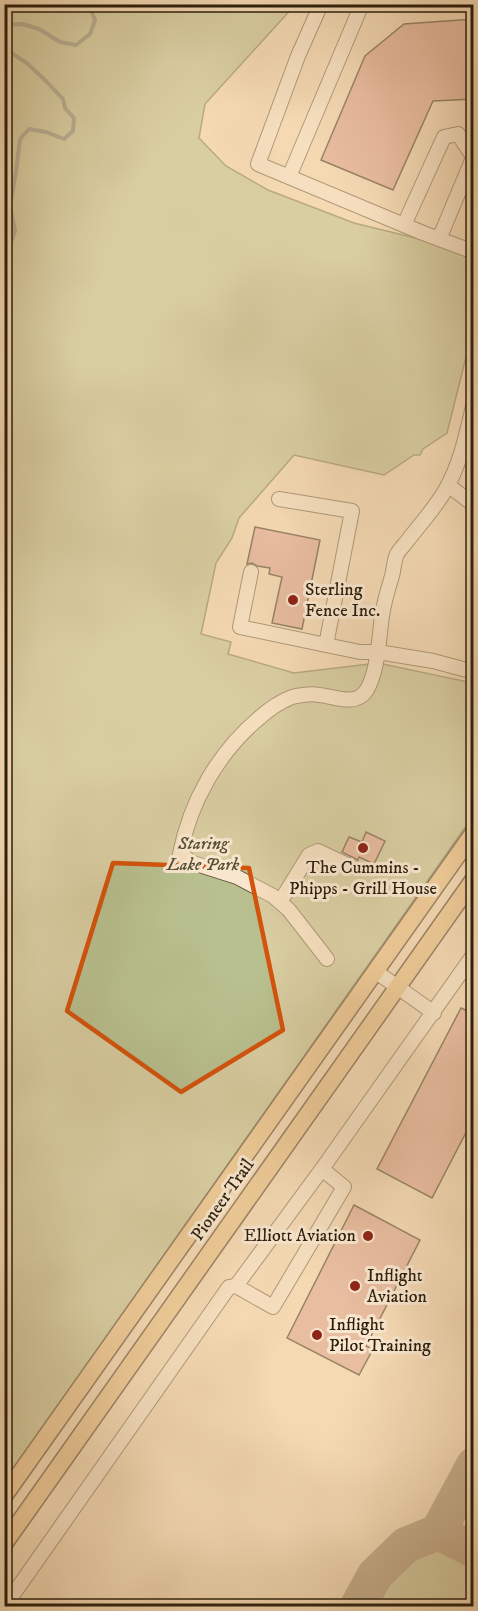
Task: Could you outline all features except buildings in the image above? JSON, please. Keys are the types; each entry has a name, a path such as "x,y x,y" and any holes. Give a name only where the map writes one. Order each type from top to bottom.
{"main road":[{"name":"Pioneer Trail","path":"4,1496 474,832"},
{"name":"Pioneer Trail","path":"4,1544 474,879"}],"street":[{"path":"321,4 298,56 258,164 474,252"},
{"path":"289,177 362,4"},
{"path":"404,225 444,137 458,134 473,158 439,239"},
{"path":"327,959 289,910 273,896 237,877 193,863 180,854 183,837 191,813 214,769 250,725 270,709 293,697 318,694 351,700 365,692 378,652 382,614 397,554 446,489 463,450 474,402"},
{"path":"448,484 474,505"},
{"path":"279,499 352,511 326,645"},
{"path":"251,572 240,627 360,652 378,652 434,661 474,672"},
{"path":"280,902 309,855 318,851 352,867"},
{"path":"236,1286 474,954"},
{"path":"375,971 434,1012"},
{"path":"5,1606 229,1287 236,1286 273,1307 344,1187 322,1169"}],"highlighted area":[{"path":"113,863 249,868 283,1030 181,1092 67,1011"}],"green space":[{"name":"Staring Lake Park","path":"5,5 295,5 205,104 199,138 226,166 268,190 354,223 473,252 473,338 467,353 447,433 423,449 420,455 414,455 384,475 294,455 239,518 232,538 216,563 201,634 231,642 228,654 294,673 378,663 473,683 473,816 5,1481"},
{"path":"434,1549 447,1552 473,1567 473,1606 371,1606 389,1578 405,1562 423,1551"}],"waterway":[{"path":"4,25 22,24 39,29 60,42 76,45 90,34 95,20 88,4"},
{"path":"4,46 46,81 63,99 65,108 74,118 73,131 64,139 29,129 20,139 10,206 15,231 10,245 4,250"}],"taxiway":[{"path":"358,1606 375,1575 406,1545 438,1532 474,1465"},
{"path":"438,1532 474,1550"}],"place":[{"name":"Sterling Fence Inc.","path":"293,600"},
{"name":"The Cummins - Phipps - Grill House","path":"363,848"},
{"name":"Elliott Aviation","path":"368,1236"},
{"name":"Inflight Aviation","path":"355,1286"},
{"name":"Inflight Pilot Training","path":"317,1335"}]}
